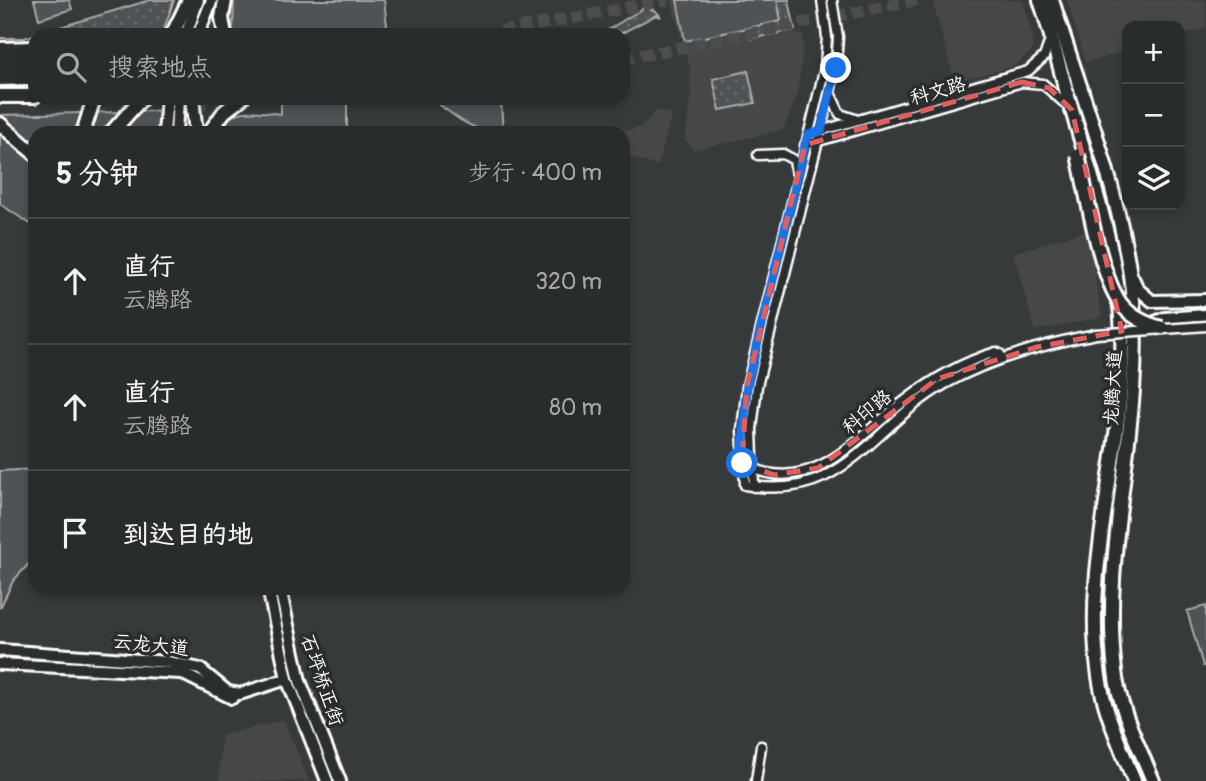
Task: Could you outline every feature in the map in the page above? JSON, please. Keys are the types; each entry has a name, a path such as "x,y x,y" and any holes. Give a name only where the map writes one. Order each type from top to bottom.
{"highway":[{"path":"180,28 186,20 189,0"},
{"path":"224,28 222,18 225,0"},
{"name":"龙腾大道","path":"1040,0 1107,231 1120,299 1123,366 1098,568 1095,623 1099,676 1130,778"},
{"name":"龙腾大道","path":"1052,0 1113,195 1128,266 1135,341 1130,430 1111,623 1115,674 1123,707 1153,781"},
{"path":"5,48 28,48"},
{"path":"0,59 28,57"},
{"path":"0,69 28,67"},
{"path":"0,79 28,78"},
{"path":"0,96 28,96"},
{"path":"84,126 92,105"},
{"path":"116,126 135,105"},
{"path":"193,105 195,126"},
{"path":"214,126 224,112 234,105"},
{"path":"1072,110 1078,155 1114,293 1130,314 1149,325 1158,324"},
{"path":"0,122 28,144"},
{"path":"0,136 28,146"}],"main road":[{"path":"186,28 186,20 198,0"},
{"path":"201,28 212,0"},
{"path":"165,126 166,105"},
{"path":"176,126 178,105"},
{"path":"1128,266 1138,289 1152,301 1206,300"},
{"path":"1152,301 1145,311 1158,324"},
{"path":"1135,341 1139,331 1158,324 1206,315"},
{"name":"石坪桥正街","path":"270,595 288,681 327,781"},
{"name":"石坪桥正街","path":"282,595 300,681 340,781"},
{"name":"云龙大道","path":"0,650 168,662 200,669 228,692 240,694 288,681"},
{"name":"云龙大道","path":"0,664 181,673 234,699 288,681"}],"street":[{"path":"742,463 747,386 827,53 822,0"},
{"path":"832,0 838,37 832,98 837,112 849,119 865,118"},
{"name":"科文路","path":"808,135 1028,71 1048,51 1049,27"},
{"name":"科文路","path":"805,145 1030,81 1049,88 1072,110"},
{"path":"754,487 752,429 757,386 834,83"},
{"path":"758,155 791,157 796,167 796,181"},
{"name":"科印路","path":"742,463 745,485 754,487 788,488 825,478 848,464 928,394 994,361 1096,334 1158,324 1206,326"},
{"name":"科印路","path":"742,463 752,468 785,475 818,468 841,455 923,388 996,352 1000,354 994,361"},
{"path":"756,781 761,746"}],"highlighted area":[{"path":"1022,82 1049,88 1072,110 1122,331 1037,347 937,379 818,468 774,475 742,463 747,386 805,145"}],"shaded area":[{"path":"34,0 69,0 72,9 39,19"},
{"path":"150,0 174,0 164,28 57,28"},
{"path":"234,0 384,0 387,28 233,28"},
{"path":"671,0 789,0 796,35 803,34 803,51 797,95 783,130 694,150 685,140 691,92 690,69"},
{"path":"677,0 777,0 781,21 685,41"},
{"path":"777,0 789,0 795,30 749,39 747,28 781,21"},
{"path":"936,0 1023,0 1033,37 1032,51 1014,66 955,82 933,4"},
{"path":"1067,0 1206,0 1206,28 1185,34 1185,21 1122,21 1122,52 1085,63"},
{"path":"645,7 656,11 661,17 656,15 630,29 611,28"},
{"path":"28,37 28,44 0,44 0,38"},
{"path":"748,71 755,103 720,110 713,79"},
{"path":"281,105 347,105 347,126 222,126 230,118 245,112 281,114"},
{"path":"440,105 501,105 503,126 471,126"},
{"path":"656,110 672,114 658,166 630,157 630,129 641,127"},
{"path":"160,111 160,126 28,126 28,222 0,204 0,115"},
{"path":"1087,230 1102,317 1035,331 1013,253"},
{"path":"28,469 28,565 13,581 0,608 0,471"},
{"path":"1206,606 1206,666 1203,666 1187,611"},
{"path":"284,720 309,781 219,781 221,735"}],"tunnel":[{"path":"520,28 668,0"},
{"path":"630,58 917,0"},
{"path":"194,126 201,105"}],"route":[{"path":"742,463 743,407 747,386 805,145 808,135 821,131 836,68"}]}
